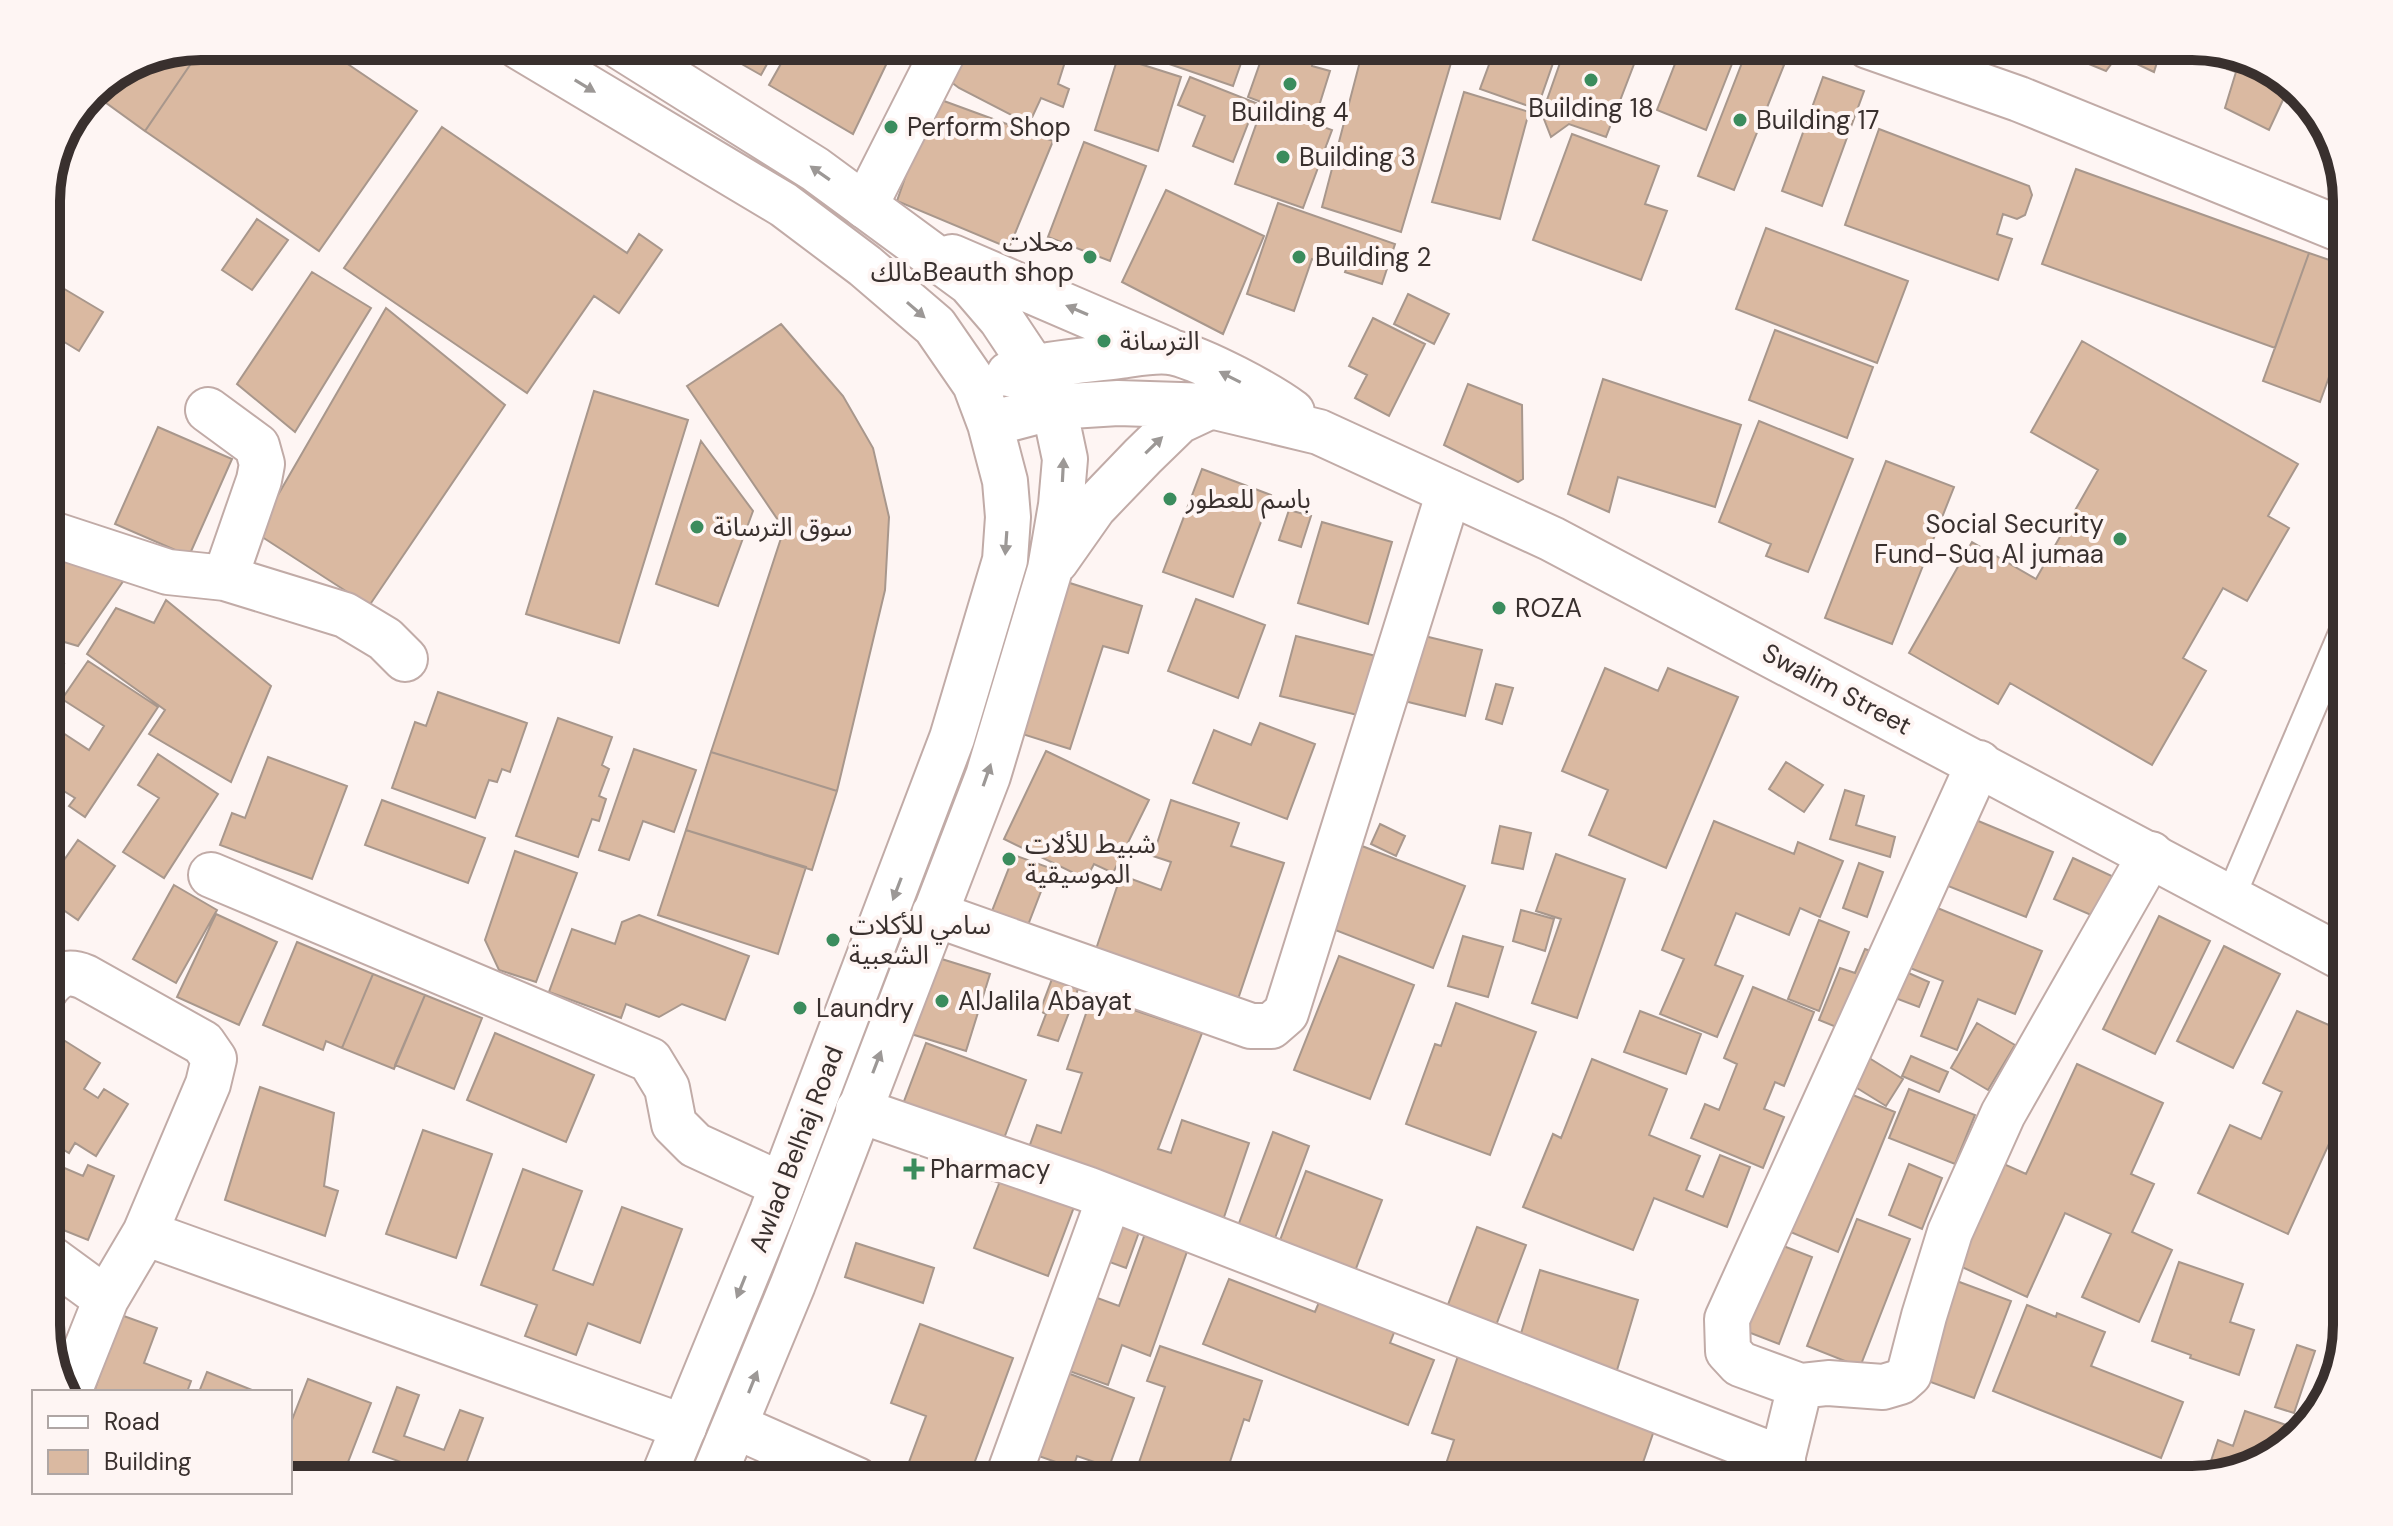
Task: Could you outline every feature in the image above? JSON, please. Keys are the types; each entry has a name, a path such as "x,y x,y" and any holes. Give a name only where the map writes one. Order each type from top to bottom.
{"street":[{"name":"Awlad Belhaj Road","path":"541,60 784,205 865,266 935,326 975,384 990,424 1005,481 1008,517 1005,560 952,738 925,816 782,1185 668,1466"},
{"path":"641,60 815,169 970,283 1001,319 1033,367 1054,407 1065,459 1050,569"},
{"path":"865,206 939,60"},
{"path":"1908,60 2019,99 2333,226"},
{"path":"904,235 1174,353"},
{"name":"Swalim Street","path":"975,384 1033,367 1144,353 1174,353 1222,372 1280,403 1319,432"},
{"name":"Swalim Street","path":"990,424 1054,407 1118,403 1211,406 1319,432 1552,539 2333,952"},
{"path":"1050,569 1094,507 1143,456 1179,421 1211,406"},
{"path":"208,410 257,446 262,464 225,578"},
{"path":"934,914 1251,1026 1271,1026 1286,1013 1449,492"},
{"path":"60,537 168,572 225,578 345,615 385,639 405,659"},
{"name":"Awlad Belhaj Road","path":"718,1466 988,776 1050,569"},
{"path":"1979,763 1727,1319 1728,1351 1740,1364 1800,1386 1828,1383 1883,1387 1900,1382 1909,1374 1950,1232 2003,1114 2151,854"},
{"path":"211,875 650,1060 667,1088 674,1124 695,1145 782,1185"},
{"path":"60,975 67,973 85,977 203,1043 214,1059 208,1084 145,1233 106,1299 73,1383"},
{"path":"858,1110 1109,1199 1770,1466"},
{"path":"1012,1466 1109,1199"},
{"path":"145,1233 684,1427"},
{"path":"60,1265 106,1299"},
{"path":"1781,1466 1800,1386"},
{"path":"735,1426 825,1466"}],"lane":[{"path":"2231,896 2333,657"}],"building":[{"path":"193,60 145,131 103,100 122,84 155,67"},
{"path":"193,60 342,60 417,111 319,251 145,131"},
{"path":"735,60 769,60 761,75"},
{"path":"783,60 888,60 853,134 769,85"},
{"path":"951,60 1066,60 1058,84 1069,89 1063,107 1041,98 1029,124 959,88 943,76"},
{"path":"1117,60 1127,60 1181,77 1158,151 1095,130"},
{"path":"1158,60 1242,60 1233,86"},
{"name":"Building 4","path":"1261,60 1313,60 1312,66 1330,71 1314,122 1248,97"},
{"path":"1360,60 1442,60 1451,63 1401,232 1322,207"},
{"path":"1491,60 1554,60 1537,109 1480,89"},
{"name":"Building 18","path":"1561,60 1636,60 1606,137 1569,124 1551,137 1542,114"},
{"path":"1677,60 1734,60 1706,130 1657,110"},
{"name":"Building 17","path":"1743,60 1772,60 1784,65 1734,190 1698,176"},
{"path":"2079,60 2114,60 2106,71"},
{"path":"2129,60 2158,60 2154,72"},
{"path":"2228,65 2255,74 2285,95 2269,130 2225,108 2236,72 2227,69"},
{"path":"1190,77 1256,103 1233,162 1193,146 1205,116 1178,105"},
{"path":"1823,77 1864,91 1822,206 1782,191"},
{"path":"1464,92 1529,112 1500,219 1432,202"},
{"path":"933,97 1053,141 1009,248 897,201"},
{"name":"Building 3","path":"1263,105 1332,130 1303,208 1235,184"},
{"path":"442,127 627,253 639,234 662,250 619,313 594,296 527,393 344,268"},
{"path":"1879,129 2029,186 2032,195 2025,215 2017,219 2003,214 1997,234 2012,239 1998,280 1845,225"},
{"path":"1572,134 1659,166 1645,204 1667,211 1641,280 1533,240"},
{"path":"1084,142 1146,166 1110,261 1048,237"},
{"path":"2076,169 2309,253 2275,348 2042,264"},
{"path":"1166,190 1264,236 1223,334 1122,282"},
{"name":"Building 2","path":"1278,203 1395,244 1382,284 1345,272 1351,255 1341,251 1335,267 1312,259 1294,311 1247,294"},
{"path":"257,219 288,240 252,290 222,270"},
{"path":"1766,228 1908,281 1877,363 1736,309"},
{"path":"2309,253 2333,261 2333,366 2320,402 2263,381"},
{"path":"312,272 371,308 295,432 237,384"},
{"path":"60,286 103,312 79,351 61,340"},
{"path":"1408,294 1449,314 1434,344 1394,324"},
{"path":"386,308 505,405 369,606 256,533"},
{"path":"1373,318 1425,344 1389,416 1355,398 1367,375 1349,366"},
{"path":"781,324 843,396 873,448 889,517 885,590 837,791 711,752 784,529 687,386"},
{"path":"1775,330 1873,367 1847,438 1749,400"},
{"path":"2082,341 2298,464 2268,516 2289,528 2247,601 2223,588 2183,658 2206,671 2152,765 2010,683 1998,704 1909,653 1972,542 2036,579 2098,470 2031,432"},
{"path":"1603,379 1741,425 1715,507 1618,477 1609,512 1568,494"},
{"path":"1468,384 1522,405 1523,479 1518,482 1444,445"},
{"path":"594,391 688,420 619,643 526,614"},
{"path":"1759,421 1853,459 1808,572 1766,556 1771,544 1719,522"},
{"path":"158,427 232,459 189,556 115,524"},
{"path":"701,441 753,511 718,606 656,584"},
{"path":"1886,461 1954,487 1892,644 1825,618"},
{"path":"1202,469 1271,495 1233,597 1163,572"},
{"path":"1289,510 1311,516 1301,547 1279,540"},
{"path":"1322,522 1392,542 1368,624 1298,603"},
{"path":"60,557 124,580 78,646 60,641"},
{"path":"1051,577 1142,606 1128,653 1103,646 1070,749 1003,728"},
{"path":"1196,599 1265,625 1238,698 1168,671"},
{"path":"166,600 271,686 231,782 149,734 165,710 87,654 116,608 154,623"},
{"path":"1408,632 1482,650 1465,716 1396,699 1390,723 1280,696 1296,636 1400,662"},
{"path":"88,661 158,707 85,817 69,806 75,798 60,789 60,731 89,750 104,726 62,699"},
{"path":"1605,668 1658,691 1668,668 1738,697 1666,868 1589,835 1608,790 1562,771"},
{"path":"1496,684 1513,688 1502,724 1486,719"},
{"path":"438,692 527,723 510,772 502,769 497,782 489,780 475,818 392,788 415,722 426,726"},
{"path":"558,718 612,737 602,765 609,769 599,796 606,799 599,821 592,819 578,857 516,836"},
{"path":"1260,723 1315,744 1287,819 1193,783 1214,730 1251,745"},
{"path":"634,749 696,770 674,832 643,821 629,860 599,850"},
{"path":"1046,751 1149,800 1113,873 1094,864 1086,879 1004,839"},
{"path":"711,752 837,791 812,870 686,830"},
{"path":"158,754 218,794 164,878 123,852 159,798 138,785"},
{"path":"268,757 347,786 312,879 220,845 232,813 245,818"},
{"path":"1786,762 1823,785 1804,812 1769,789"},
{"path":"1845,790 1864,796 1856,825 1895,837 1890,857 1830,839"},
{"path":"382,800 485,838 468,883 365,845"},
{"path":"1171,800 1239,823 1231,846 1284,863 1237,1002 1094,955 1121,875 1161,890 1171,862 1153,856"},
{"path":"1971,818 2053,852 2026,917 1943,884"},
{"path":"1714,821 1794,854 1798,842 1843,861 1820,917 1800,908 1789,935 1736,913 1715,965 1743,976 1717,1037 1660,1014 1684,959 1662,950"},
{"path":"1380,824 1405,836 1396,856 1371,844"},
{"path":"1500,826 1531,833 1523,869 1492,863"},
{"path":"686,830 806,867 778,954 658,915"},
{"path":"78,840 115,866 78,920 60,908 60,866"},
{"path":"1362,846 1465,886 1433,968 1330,928"},
{"path":"515,851 577,873 536,982 499,970 485,940"},
{"path":"1556,854 1625,879 1577,1018 1532,1003 1561,919 1536,911"},
{"path":"1014,855 1050,868 1028,925 992,911"},
{"path":"2073,858 2116,878 2098,918 2054,899"},
{"path":"1859,863 1883,872 1867,917 1843,908"},
{"path":"174,885 217,910 176,983 133,959"},
{"path":"1935,907 2042,951 2015,1014 1978,999 1957,1050 1921,1036 1943,981 1910,968"},
{"path":"1521,910 1554,919 1545,951 1513,941"},
{"path":"216,914 277,942 239,1025 177,997"},
{"path":"639,915 749,956 725,1020 682,1004 659,1017 626,1004 621,1018 549,992 572,929 615,944 622,922"},
{"path":"2159,916 2210,941 2155,1054 2103,1029"},
{"path":"1819,920 1849,932 1819,1011 1788,999"},
{"path":"1463,936 1503,947 1488,997 1448,986"},
{"path":"297,942 373,974 342,1048 326,1041 323,1050 263,1025"},
{"path":"2224,946 2280,974 2233,1068 2177,1041"},
{"path":"1865,949 1907,966 1904,971 1929,982 1919,1007 1869,988 1851,1033 1819,1020 1840,968 1855,973"},
{"name":"AlJalila Abayat","path":"919,952 990,974 966,1051 895,1029"},
{"path":"1339,956 1414,985 1370,1099 1294,1070"},
{"path":"373,974 425,995 394,1069 342,1048"},
{"path":"1052,979 1078,989 1058,1041 1038,1035 1046,1014 1040,1011"},
{"path":"1753,987 1814,1012 1784,1086 1775,1082 1764,1109 1784,1117 1763,1168 1691,1138 1705,1104 1719,1110 1737,1064 1724,1058"},
{"path":"425,995 482,1018 454,1089 395,1065"},
{"path":"1092,996 1202,1033 1158,1149 1171,1153 1182,1120 1249,1143 1220,1229 1026,1156 1037,1125 1061,1133 1082,1073 1067,1069"},
{"path":"1456,1003 1536,1032 1490,1155 1406,1124 1435,1044 1441,1046"},
{"path":"1640,1011 1701,1034 1686,1074 1624,1052"},
{"path":"2297,1011 2333,1027 2333,1135 2288,1234 2198,1193 2230,1125 2261,1139 2282,1092 2263,1083"},
{"path":"1977,1023 2015,1045 1988,1090 1951,1068"},
{"path":"495,1033 594,1075 566,1142 467,1100"},
{"path":"60,1038 100,1063 84,1089 98,1098 104,1089 128,1104 96,1156 75,1143 69,1153 60,1148"},
{"path":"926,1043 1026,1080 1000,1149 900,1112"},
{"path":"1853,1048 1903,1079 1886,1106 1836,1075"},
{"path":"1911,1056 1948,1072 1939,1092 1902,1076"},
{"path":"1592,1059 1667,1089 1649,1135 1700,1156 1686,1190 1703,1197 1720,1155 1750,1167 1727,1227 1654,1198 1633,1250 1523,1207 1553,1134 1561,1138"},
{"path":"2077,1064 2163,1103 2131,1174 2154,1184 2132,1232 2172,1250 2139,1322 2082,1297 2111,1234 2065,1213 2027,1297 1949,1261 1995,1160 2026,1174"},
{"path":"260,1087 334,1113 324,1186 338,1191 325,1236 225,1200"},
{"path":"1838,1089 1895,1112 1838,1252 1781,1228"},
{"path":"1909,1089 1975,1115 1955,1164 1889,1138"},
{"path":"423,1130 492,1154 456,1258 386,1234"},
{"path":"1273,1132 1309,1146 1271,1249 1235,1234"},
{"path":"1909,1164 1942,1178 1922,1229 1889,1215"},
{"path":"88,1165 114,1176 88,1240 60,1229 60,1166 83,1176"},
{"path":"523,1169 582,1191 553,1270 593,1285 622,1207 682,1229 640,1343 588,1323 576,1355 525,1336 537,1305 481,1285"},
{"path":"1004,1171 1077,1199 1048,1276 974,1248"},
{"path":"1306,1171 1382,1200 1352,1279 1276,1251"},
{"path":"1111,1209 1143,1221 1126,1268 1093,1256"},
{"path":"1857,1219 1910,1239 1860,1367 1807,1346"},
{"path":"1477,1227 1526,1245 1495,1328 1446,1310"},
{"path":"1146,1231 1189,1246 1150,1356 1122,1345 1108,1385 1058,1367 1084,1293 1119,1306"},
{"path":"1768,1240 1812,1257 1779,1344 1735,1327"},
{"path":"856,1243 934,1268 923,1303 845,1277"},
{"path":"2179,1262 2243,1284 2230,1322 2254,1330 2239,1375 2152,1341"},
{"path":"1540,1270 1638,1300 1614,1380 1516,1350"},
{"path":"1229,1279 1315,1312 1324,1290 1399,1320 1390,1343 1434,1360 1408,1425 1203,1344"},
{"path":"1954,1280 2011,1301 1974,1398 1917,1377"},
{"path":"2027,1305 2105,1332 2091,1366 2183,1402 2161,1458 1993,1391"},
{"path":"121,1315 157,1328 144,1363 191,1381 188,1390 95,1390"},
{"path":"920,1324 1013,1358 973,1466 908,1466 926,1416 891,1403"},
{"path":"2297,1345 2315,1351 2294,1413 2275,1407"},
{"path":"1160,1346 1262,1381 1249,1421 1244,1419 1229,1466 1138,1466 1165,1387 1147,1381"},
{"path":"1459,1353 1658,1419 1642,1466 1445,1466 1454,1440 1432,1433"},
{"path":"2326,1358 2329,1359 2319,1388 2311,1400"},
{"path":"1057,1369 1134,1398 1109,1466 1077,1456 1074,1466 1067,1466 1027,1452"},
{"path":"207,1372 252,1390 200,1390"},
{"path":"308,1379 371,1403 346,1466 292,1466 292,1420"},
{"path":"397,1387 419,1395 404,1436 444,1450 460,1410 483,1418 465,1466 412,1466 373,1452"},
{"path":"2245,1411 2290,1426 2263,1447 2246,1455 2218,1463 2211,1461 2218,1440 2233,1446"}],"place":[{"name":"Building 18","path":"1591,80"},
{"name":"Building 4","path":"1290,84"},
{"name":"Building 17","path":"1740,120"},
{"name":"Perform Shop","path":"891,127"},
{"name":"Building 3","path":"1283,157"},
{"name":"محلات مالكBeauth shop","path":"1090,257"},
{"name":"Building 2","path":"1299,257"},
{"name":"الترسانة","path":"1104,341"},
{"name":"باسم للعطور","path":"1170,499"},
{"name":"سوق الترسانة","path":"697,527"},
{"name":"Social Security Fund-Suq Al jumaa","path":"2120,539"},
{"name":"ROZA","path":"1499,608"},
{"name":"شبيط للألات الموسيقية","path":"1009,859"},
{"name":"سامي للأكلات الشعبية","path":"833,940"},
{"name":"AlJalila Abayat","path":"942,1001"},
{"name":"Laundry","path":"800,1008"},
{"name":"Pharmacy","path":"914,1169"}]}
